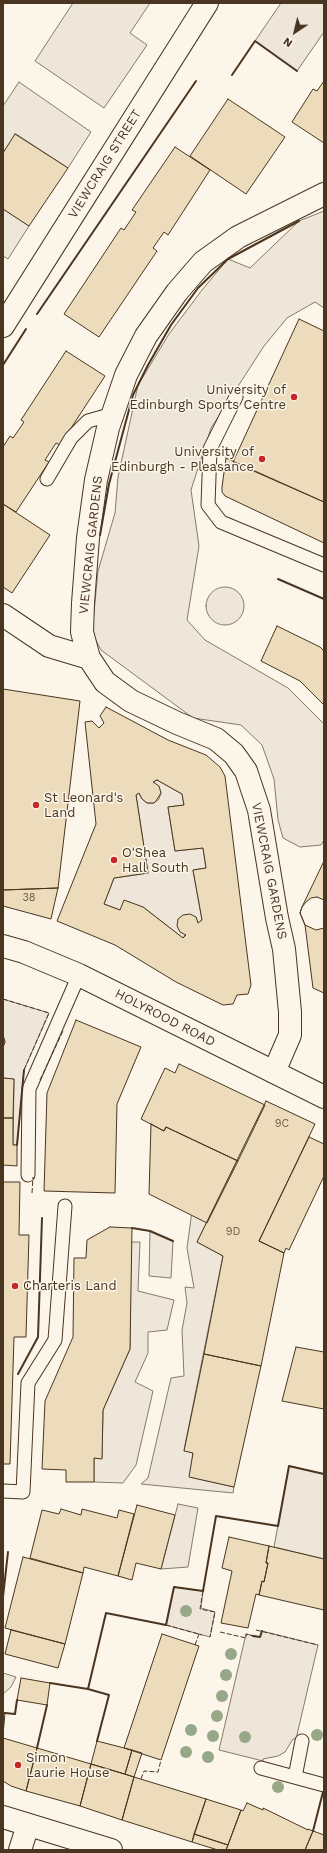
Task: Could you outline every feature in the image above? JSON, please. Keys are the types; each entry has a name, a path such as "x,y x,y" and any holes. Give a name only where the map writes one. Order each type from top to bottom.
{"street":[{"name":"VIEWCRAIG STREET","path":"3,326 207,3"},
{"name":"VIEWCRAIG GARDENS","path":"274,1072 290,1035 290,1012 284,949 277,918 259,810 246,771 234,754 216,739 177,723 131,701 105,682 89,658 82,632 83,603 88,538 96,480 108,428 126,375 146,336 177,292 203,262 238,237 324,194"},
{"path":"3,614 49,646 89,658"},
{"name":"HOLYROOD ROAD","path":"3,946 24,952 79,975 324,1097"},
{"path":"3,1817 111,1850"},
{"path":"20,1850 28,1825"}],"lane":[{"path":"236,397 210,449 208,505 220,522 324,565"},
{"path":"48,479 71,438 88,421 113,414"},
{"path":"28,1175 29,1089 79,975"},
{"path":"3,1491 23,1492 28,1383 56,1340 65,1206"},
{"path":"294,1777 302,1741"},
{"path":"261,1768 324,1785"}],"shaded area":[{"path":"73,3 150,3 130,33 147,45 104,108 35,61"},
{"path":"281,3 324,3 324,32 297,71 255,41"},
{"path":"19,82 91,132 68,168 16,134 3,153 3,106"},
{"path":"3,209 29,226 8,259 3,256"},
{"path":"324,211 324,308 315,302 287,318 264,346 211,428 191,490 199,546 187,620 205,640 288,688 324,724 324,840 321,845 300,847 283,838 278,820 274,779 262,745 241,725 193,718 101,650 92,633 98,571 115,513 118,477 138,385 169,334 202,290 228,259 250,268 299,221"},
{"path":"225,587 235,590 241,596 244,606 241,616 235,622 225,625 215,622 209,616 206,606 209,596 215,590"},
{"path":"157,780 182,794 184,805 168,807 175,851 203,848 206,868 193,870 202,920 198,923 196,917 183,938 143,907 120,910 104,904 114,878 148,873 136,795 139,793 142,799 147,803 154,803 159,799 161,793 153,782"},
{"path":"3,999 49,1013 24,1070 17,1145 13,1145 14,1079 3,1078 3,1047 5,1042 3,1035"},
{"path":"201,1144 238,1161 197,1242 223,1256 184,1450 193,1453 190,1477 234,1487 233,1493 141,1484 148,1478 171,1378 184,1376 182,1330 187,1303 185,1287 194,1288 187,1248"},
{"path":"150,1231 173,1241 171,1278 149,1276"},
{"path":"131,1242 140,1242 138,1291 174,1300 167,1330 148,1332 148,1353 135,1382 153,1391 136,1465 123,1483 94,1482 94,1458 102,1458 103,1410 130,1349"},
{"path":"289,1466 324,1474 324,1559 274,1547"},
{"path":"178,1504 198,1508 188,1567 161,1569"},
{"path":"174,1587 203,1591 201,1608 215,1612 210,1637 166,1625"},
{"path":"262,1631 318,1645 296,1739 293,1739 285,1752 278,1756 263,1759 263,1761 219,1750 246,1634 260,1637"},
{"path":"3,1673 16,1677 11,1687 3,1694"}],"building":[{"path":"324,81 324,143 292,122 313,89 317,91"},
{"path":"228,99 285,137 246,194 190,156"},
{"path":"15,134 68,168 29,226 3,209 3,153"},
{"path":"175,147 210,170 168,235 164,232 153,248 157,251 99,337 64,314 121,228 124,230 136,212 132,210"},
{"name":"University of Edinburgh Sports Centre","path":"299,319 324,331 324,502 233,462"},
{"path":"66,351 105,376 60,445 56,443 45,460 49,462 16,512 3,504 3,447 10,436 13,438 24,422 21,420"},
{"path":"226,458 324,502 324,543 225,496 222,492 222,487"},
{"path":"3,504 50,535 12,593 3,587"},
{"path":"277,626 320,647 324,651 324,705 300,681 261,661"},
{"name":"St Leonard's Land","path":"3,689 80,701 58,888 3,890"},
{"name":"O'Shea Hall South","path":"106,707 168,740 206,755 220,767 225,776 251,985 248,994 237,995 233,1004 223,1005 176,982 115,945 57,921 96,824 85,722 92,721 99,728 104,723 100,716","holes":["157,780 182,794 184,805 168,807 175,851 203,848 206,868 193,870 202,920 198,923 196,917 190,914 183,915 178,919 177,926 180,932 186,935 183,938 143,907 124,900 120,910 104,904 114,878 148,873 136,795 139,793 142,799 147,803 154,803 161,793 159,786 153,782"]},
{"path":"324,861 324,993 313,988 305,925 300,913"},
{"path":"58,888 51,919 3,906 3,890"},
{"path":"317,897 324,900 324,928 316,930 305,925 300,913 306,902 311,898"},
{"path":"76,1020 141,1047 117,1104 115,1193 44,1191 47,1093"},
{"path":"3,1035 5,1042 3,1047"},
{"path":"179,1064 265,1105 238,1161 166,1127 164,1131 141,1119 165,1068 175,1073"},
{"path":"3,1078 14,1079 13,1118 3,1118"},
{"path":"266,1101 315,1124 259,1241 284,1253 261,1366 204,1354 223,1256 197,1242"},
{"path":"3,1118 13,1118 13,1145 17,1145 17,1166 3,1165"},
{"path":"151,1124 164,1131 166,1127 238,1161 207,1223 149,1194"},
{"path":"309,1137 324,1144 324,1176 289,1250 286,1248 284,1253 259,1241"},
{"name":"Charteris Land","path":"3,1182 20,1182 19,1235 29,1235 26,1337 14,1337 10,1464 3,1464"},
{"path":"110,1227 132,1228 130,1349 103,1410 102,1459 94,1458 94,1482 66,1482 66,1470 42,1469 45,1401 73,1337 74,1258 86,1258 87,1240"},
{"path":"296,1347 324,1352 324,1409 282,1401"},
{"path":"204,1354 261,1366 234,1487 189,1477 193,1453 184,1451"},
{"path":"137,1505 175,1515 161,1569 136,1563 132,1580 118,1576"},
{"path":"61,1509 81,1515 82,1509 117,1518 119,1510 134,1514 118,1576 84,1567 83,1573 30,1558 42,1510 59,1514"},
{"path":"229,1537 269,1546 266,1563 268,1563 264,1582 262,1581 259,1595 256,1594 248,1628 221,1623 232,1571 222,1568"},
{"path":"269,1546 324,1559 324,1610 259,1595 262,1581 264,1582 268,1563 266,1563"},
{"path":"23,1557 83,1573 65,1644 5,1628"},
{"path":"11,1630 65,1644 58,1668 5,1654"},
{"path":"162,1634 199,1646 161,1760 124,1748"},
{"path":"21,1678 50,1683 47,1705 17,1700"},
{"name":"Simon Laurie House","path":"3,1712 5,1713 3,1735"},
{"name":"Simon Laurie House","path":"3,1738 37,1748 26,1791 11,1786 3,1781"},
{"path":"97,1741 132,1750 125,1774 91,1764"},
{"path":"37,1748 91,1764 80,1806 26,1791"},
{"path":"132,1750 142,1753 134,1777 125,1774"},
{"path":"91,1764 134,1777 122,1820 80,1806"},
{"path":"134,1777 206,1799 192,1842 122,1820"},
{"path":"206,1799 241,1810 228,1845 194,1834"},
{"path":"247,1803 263,1810 263,1808 313,1831 305,1850 226,1850 241,1810 243,1811"},
{"path":"313,1831 324,1835 324,1850 305,1850"},
{"path":"194,1834 228,1845 226,1850 218,1850 192,1842"}],"fence":[{"path":"3,999 49,1013 24,1070"},
{"path":"40,1080 63,1031"},
{"path":"32,1193 33,1177"},
{"path":"203,1591 200,1609 215,1612 210,1637"},
{"path":"166,1625 202,1635"},
{"path":"256,1630 318,1645"},
{"path":"220,1632 246,1638 246,1634 253,1636"},
{"path":"195,1645 199,1634"},
{"path":"141,1779 144,1771 158,1772 161,1760"}],"wall":[{"path":"232,75 255,41 297,71"},
{"path":"37,314 196,81"},
{"path":"100,535 109,484 133,395 171,325 198,288 228,259 299,221"},
{"path":"3,365 26,329"},
{"path":"278,579 324,599"},
{"path":"17,1145 24,1070"},
{"path":"18,1374 38,1337 42,1218"},
{"path":"132,1228 150,1231 173,1241"},
{"path":"88,1689 106,1613 166,1625 174,1587 203,1591 216,1516 278,1526 289,1466 324,1474"},
{"path":"3,1597 8,1552"},
{"path":"253,1636 260,1637 262,1631"},
{"path":"50,1683 88,1689 109,1695 97,1741"},
{"path":"5,1713 15,1714 17,1700"},
{"path":"37,1748 47,1705"},
{"path":"313,1831 323,1792"}],"place":[{"name":"University of Edinburgh Sports Centre","path":"294,397"},
{"name":"University of Edinburgh - Pleasance","path":"262,459"},
{"name":"St Leonard's Land","path":"36,805"},
{"name":"O'Shea Hall South","path":"114,860"},
{"name":"Charteris Land","path":"15,1286"},
{"name":"Simon Laurie House","path":"18,1765"}]}
